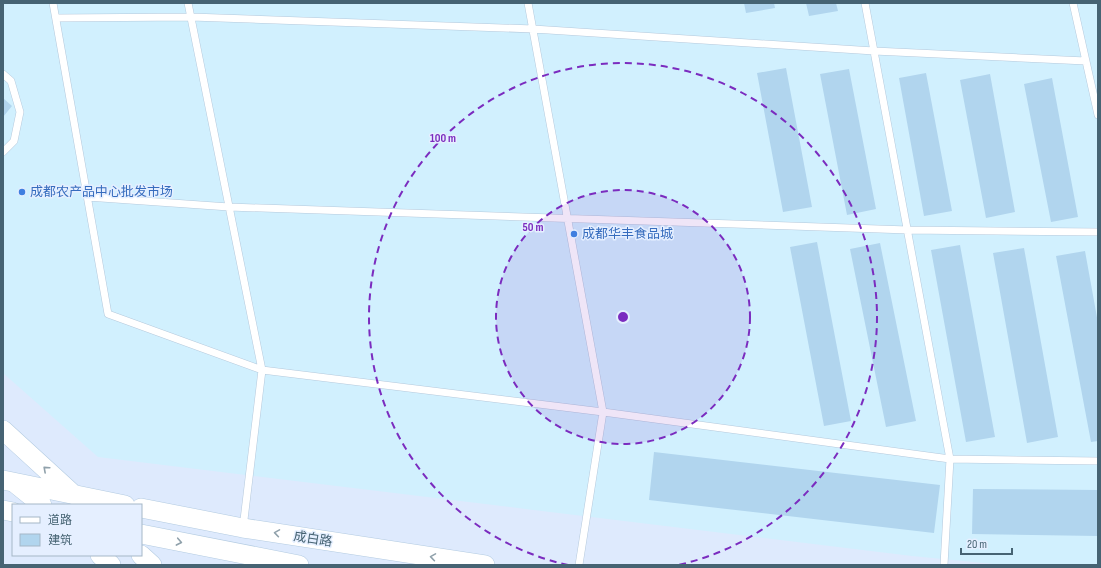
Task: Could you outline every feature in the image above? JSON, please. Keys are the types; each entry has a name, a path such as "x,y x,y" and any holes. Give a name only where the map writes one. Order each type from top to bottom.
{"street":[{"path":"3,430 80,500"},
{"path":"6,478 80,500 116,504"},
{"path":"6,478 41,504"},
{"name":"成白路","path":"142,508 242,528 485,565"},
{"path":"142,534 268,563 299,565"},
{"path":"101,556 111,565"},
{"path":"142,556 152,565"}],"lane":[{"path":"53,3 108,314 262,370 603,412 950,459 1098,461"},
{"path":"188,3 262,370 242,528"},
{"path":"528,3 603,412 579,565"},
{"path":"866,3 950,459 944,565"},
{"path":"1073,3 1098,115"},
{"path":"56,18 191,17 533,29 874,51 1086,61"},
{"path":"3,74 11,81 20,112 14,141 3,152"},
{"path":"87,197 229,206 908,230 1098,232"}],"shaded area":[{"name":"成都华丰食品城","path":"3,3 1098,3 1098,565 1004,565 912,556 98,457 3,373"}],"building":[{"path":"744,3 774,3 775,8 746,13"},
{"path":"806,3 836,3 838,11 809,16"},
{"path":"786,68 812,207 783,212 757,73"},
{"path":"849,69 876,209 847,215 820,74"},
{"path":"926,73 952,211 924,216 899,78"},
{"path":"990,74 1015,212 986,218 960,80"},
{"path":"1052,78 1078,217 1051,222 1024,84"},
{"path":"3,98 12,106 3,117"},
{"path":"817,242 851,421 824,426 790,247"},
{"path":"880,243 916,421 886,427 850,249"},
{"path":"960,245 995,437 966,442 931,250"},
{"path":"1024,248 1058,437 1027,443 993,253"},
{"path":"1085,251 1098,323 1098,441 1091,442 1056,256"},
{"path":"654,452 940,485 934,533 649,500"},
{"path":"973,489 1098,490 1098,536 972,534"}],"place":[{"name":"成都农产品中心批发市场","path":"22,192"},
{"name":"成都华丰食品城","path":"574,234"}]}
